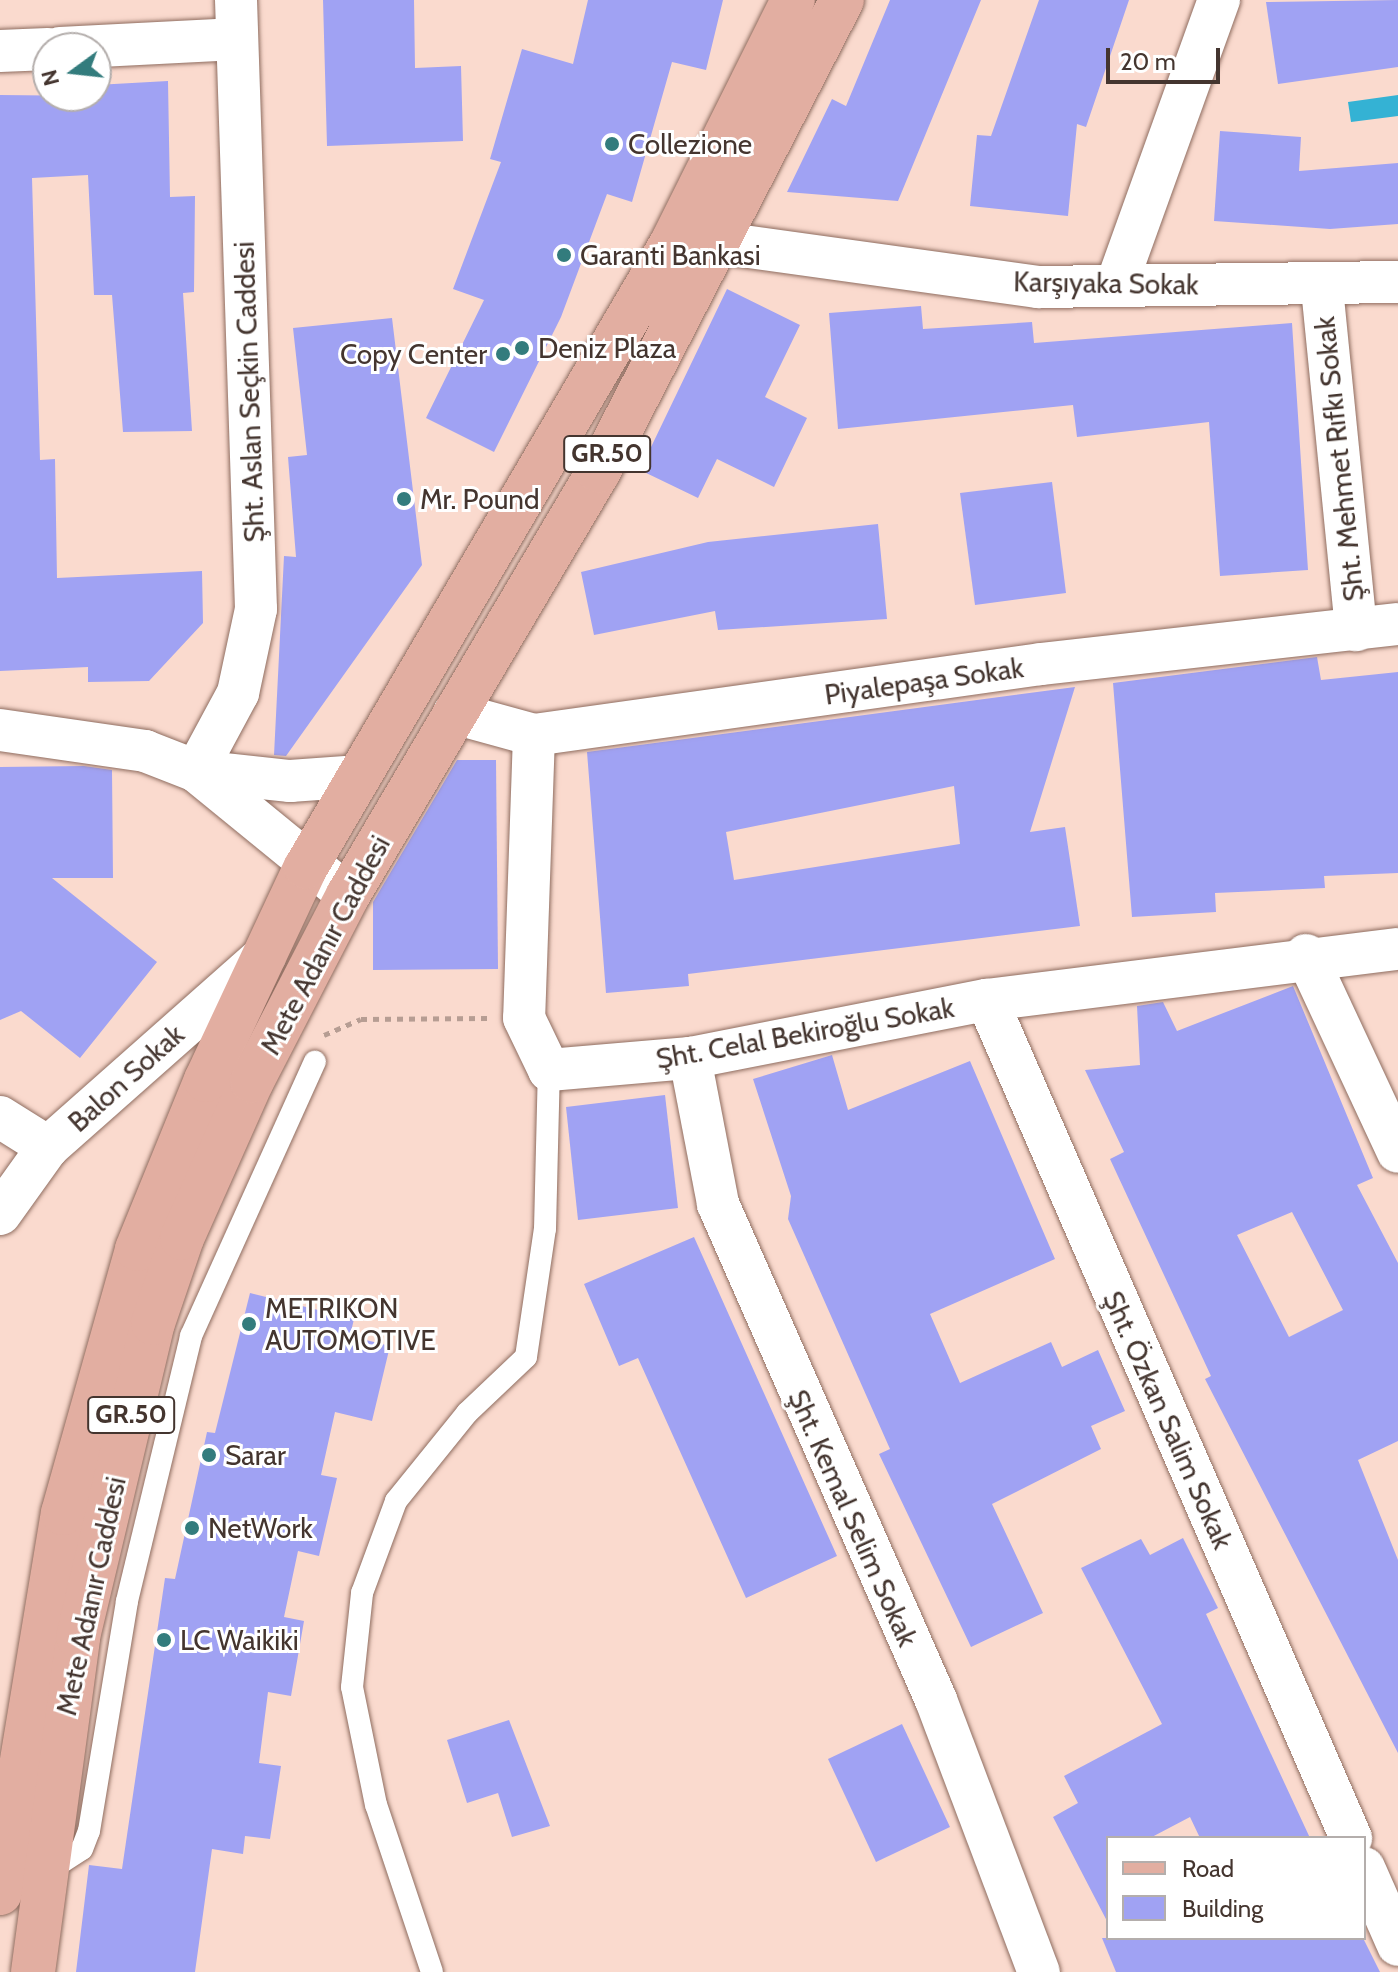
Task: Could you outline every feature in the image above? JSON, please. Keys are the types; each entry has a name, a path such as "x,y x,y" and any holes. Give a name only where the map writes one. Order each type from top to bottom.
{"main road":[{"name":"Mete Adanır Caddesi","path":"0,1893 63,1513 137,1249 306,867 672,243 793,0"},
{"name":"Mete Adanır Caddesi","path":"33,1972 43,1874 78,1637 252,1081 348,895 599,471 721,243 842,0"}],"street":[{"path":"1117,283 1219,0"},
{"path":"112,40 236,20"},
{"name":"Şht. Aslan Seçkin Caddesi","path":"196,771 238,693 256,609 236,20"},
{"path":"0,51 32,50"},
{"name":"Karşıyaka Sokak","path":"721,243 1038,287 1117,283 1322,288 1398,282"},
{"name":"Şht. Mehmet Rıfkı Sokak","path":"1322,288 1356,630"},
{"name":"Piyalepaşa Sokak","path":"454,713 534,735 1041,664 1398,624"},
{"path":"0,730 145,751 196,771 290,781 360,776"},
{"path":"534,735 524,1018 549,1070"},
{"path":"196,771 306,867 348,895"},
{"name":"Şht. Celal Bekiroğlu Sokak","path":"549,1070 690,1058 987,1000 1306,955 1398,949"},
{"name":"Balon Sokak","path":"0,1214 48,1147 265,955"},
{"path":"1306,955 1398,1152"},
{"name":"Şht. Özkan Salim Sokak","path":"987,1000 1350,1836"},
{"name":"Şht. Kemal Selim Sokak","path":"690,1058 718,1204 936,1700 1039,1972"},
{"path":"0,1117 48,1147"},
{"path":"1366,1873 1398,1945"}],"lane":[{"path":"172,1330 315,1062"},
{"path":"432,1972 376,1805 352,1687 362,1593 396,1501 467,1413 526,1357 545,1229 549,1070"}],"path":[{"path":"315,1062 325,1033 361,1019 524,1018"}],"water":[{"path":"1398,95 1398,116 1351,122 1348,102"}],"building":[{"path":"323,0 414,0 415,68 461,66 463,141 327,146"},
{"path":"588,0 723,0 706,70 672,62 632,202 607,194 561,317 494,452 426,418 484,300 453,289 501,162 490,159 522,49 573,64"},
{"path":"890,0 981,0 898,201 787,192 832,99 846,106"},
{"path":"1039,0 1129,0 1086,127 1077,124 1068,216 970,206 977,135 991,136"},
{"path":"1398,0 1398,67 1278,84 1266,2"},
{"path":"168,81 170,197 195,196 194,292 183,293 192,431 123,432 112,295 94,295 88,175 32,178 40,460 55,459 57,578 202,571 203,623 149,681 88,682 88,667 0,671 0,95 32,95 32,112 112,112 112,84"},
{"path":"1220,131 1301,137 1299,171 1398,163 1398,224 1330,229 1214,221"},
{"path":"727,289 800,325 765,397 807,418 774,487 717,459 698,498 640,470"},
{"path":"921,306 923,329 1032,322 1034,343 1292,323 1308,570 1220,576 1209,422 1077,437 1073,405 838,429 829,313"},
{"path":"392,318 422,565 286,756 274,755 284,556 296,557 288,457 307,455 293,328"},
{"path":"1052,482 1066,593 975,605 960,493"},
{"path":"878,524 887,619 718,630 715,611 594,635 581,572 708,542"},
{"path":"1317,657 1321,680 1398,672 1398,873 1324,876 1325,888 1215,893 1216,912 1132,917 1113,683"},
{"path":"1075,687 1030,832 1065,827 1080,926 688,974 689,986 606,993 587,752","holes":["954,786 960,844 734,880 726,832"]},
{"path":"457,760 496,760 498,969 373,970 373,902"},
{"path":"84,766 112,770 113,878 52,878 157,962 80,1058 21,1011 0,1020 0,767"},
{"path":"1293,986 1373,1178 1357,1185 1398,1263 1398,1441 1358,1460 1398,1560 1398,1753 1205,1379 1211,1376 1110,1159 1124,1152 1085,1070 1140,1065 1137,1006 1163,1002 1177,1031","holes":["1292,1212 1343,1310 1289,1337 1237,1235"]},
{"path":"832,1055 848,1110 970,1061 1055,1259 930,1314 960,1383 1051,1342 1062,1367 1098,1350 1125,1411 1091,1426 1101,1449 992,1504 1043,1613 971,1647 879,1454 890,1449 788,1219 791,1196 753,1079"},
{"path":"665,1095 678,1208 578,1220 566,1107"},
{"path":"694,1237 837,1556 746,1598 638,1358 619,1366 584,1284"},
{"path":"250,1293 354,1319 350,1336 390,1346 372,1421 335,1412 321,1475 337,1478 319,1556 298,1551 284,1617 304,1621 291,1696 268,1692 259,1763 281,1766 270,1839 245,1836 243,1854 212,1849 195,1972 76,1972 89,1865 122,1869 165,1578 175,1579 207,1432 215,1433"},
{"path":"1183,1538 1218,1608 1206,1614 1309,1836 1199,1836 1190,1817 1154,1836 1106,1836 1106,1919 1053,1817 1078,1803 1064,1776 1162,1724 1081,1568 1141,1539 1150,1555"},
{"path":"509,1720 550,1826 512,1837 498,1793 467,1803 447,1740"},
{"path":"902,1724 950,1827 876,1862 828,1759"},
{"path":"1102,1938 1364,1940 1380,1972 1116,1972"}],"place":[{"name":"Collezione","path":"612,144"},
{"name":"Garanti Bankasi","path":"564,255"},
{"name":"Deniz Plaza","path":"522,348"},
{"name":"Copy Center","path":"503,354"},
{"name":"Mr. Pound","path":"404,499"},
{"name":"METRIKON AUTOMOTIVE","path":"249,1324"},
{"name":"Sarar","path":"209,1455"},
{"name":"NetWork","path":"192,1528"},
{"name":"LC Waikiki","path":"164,1640"}]}
